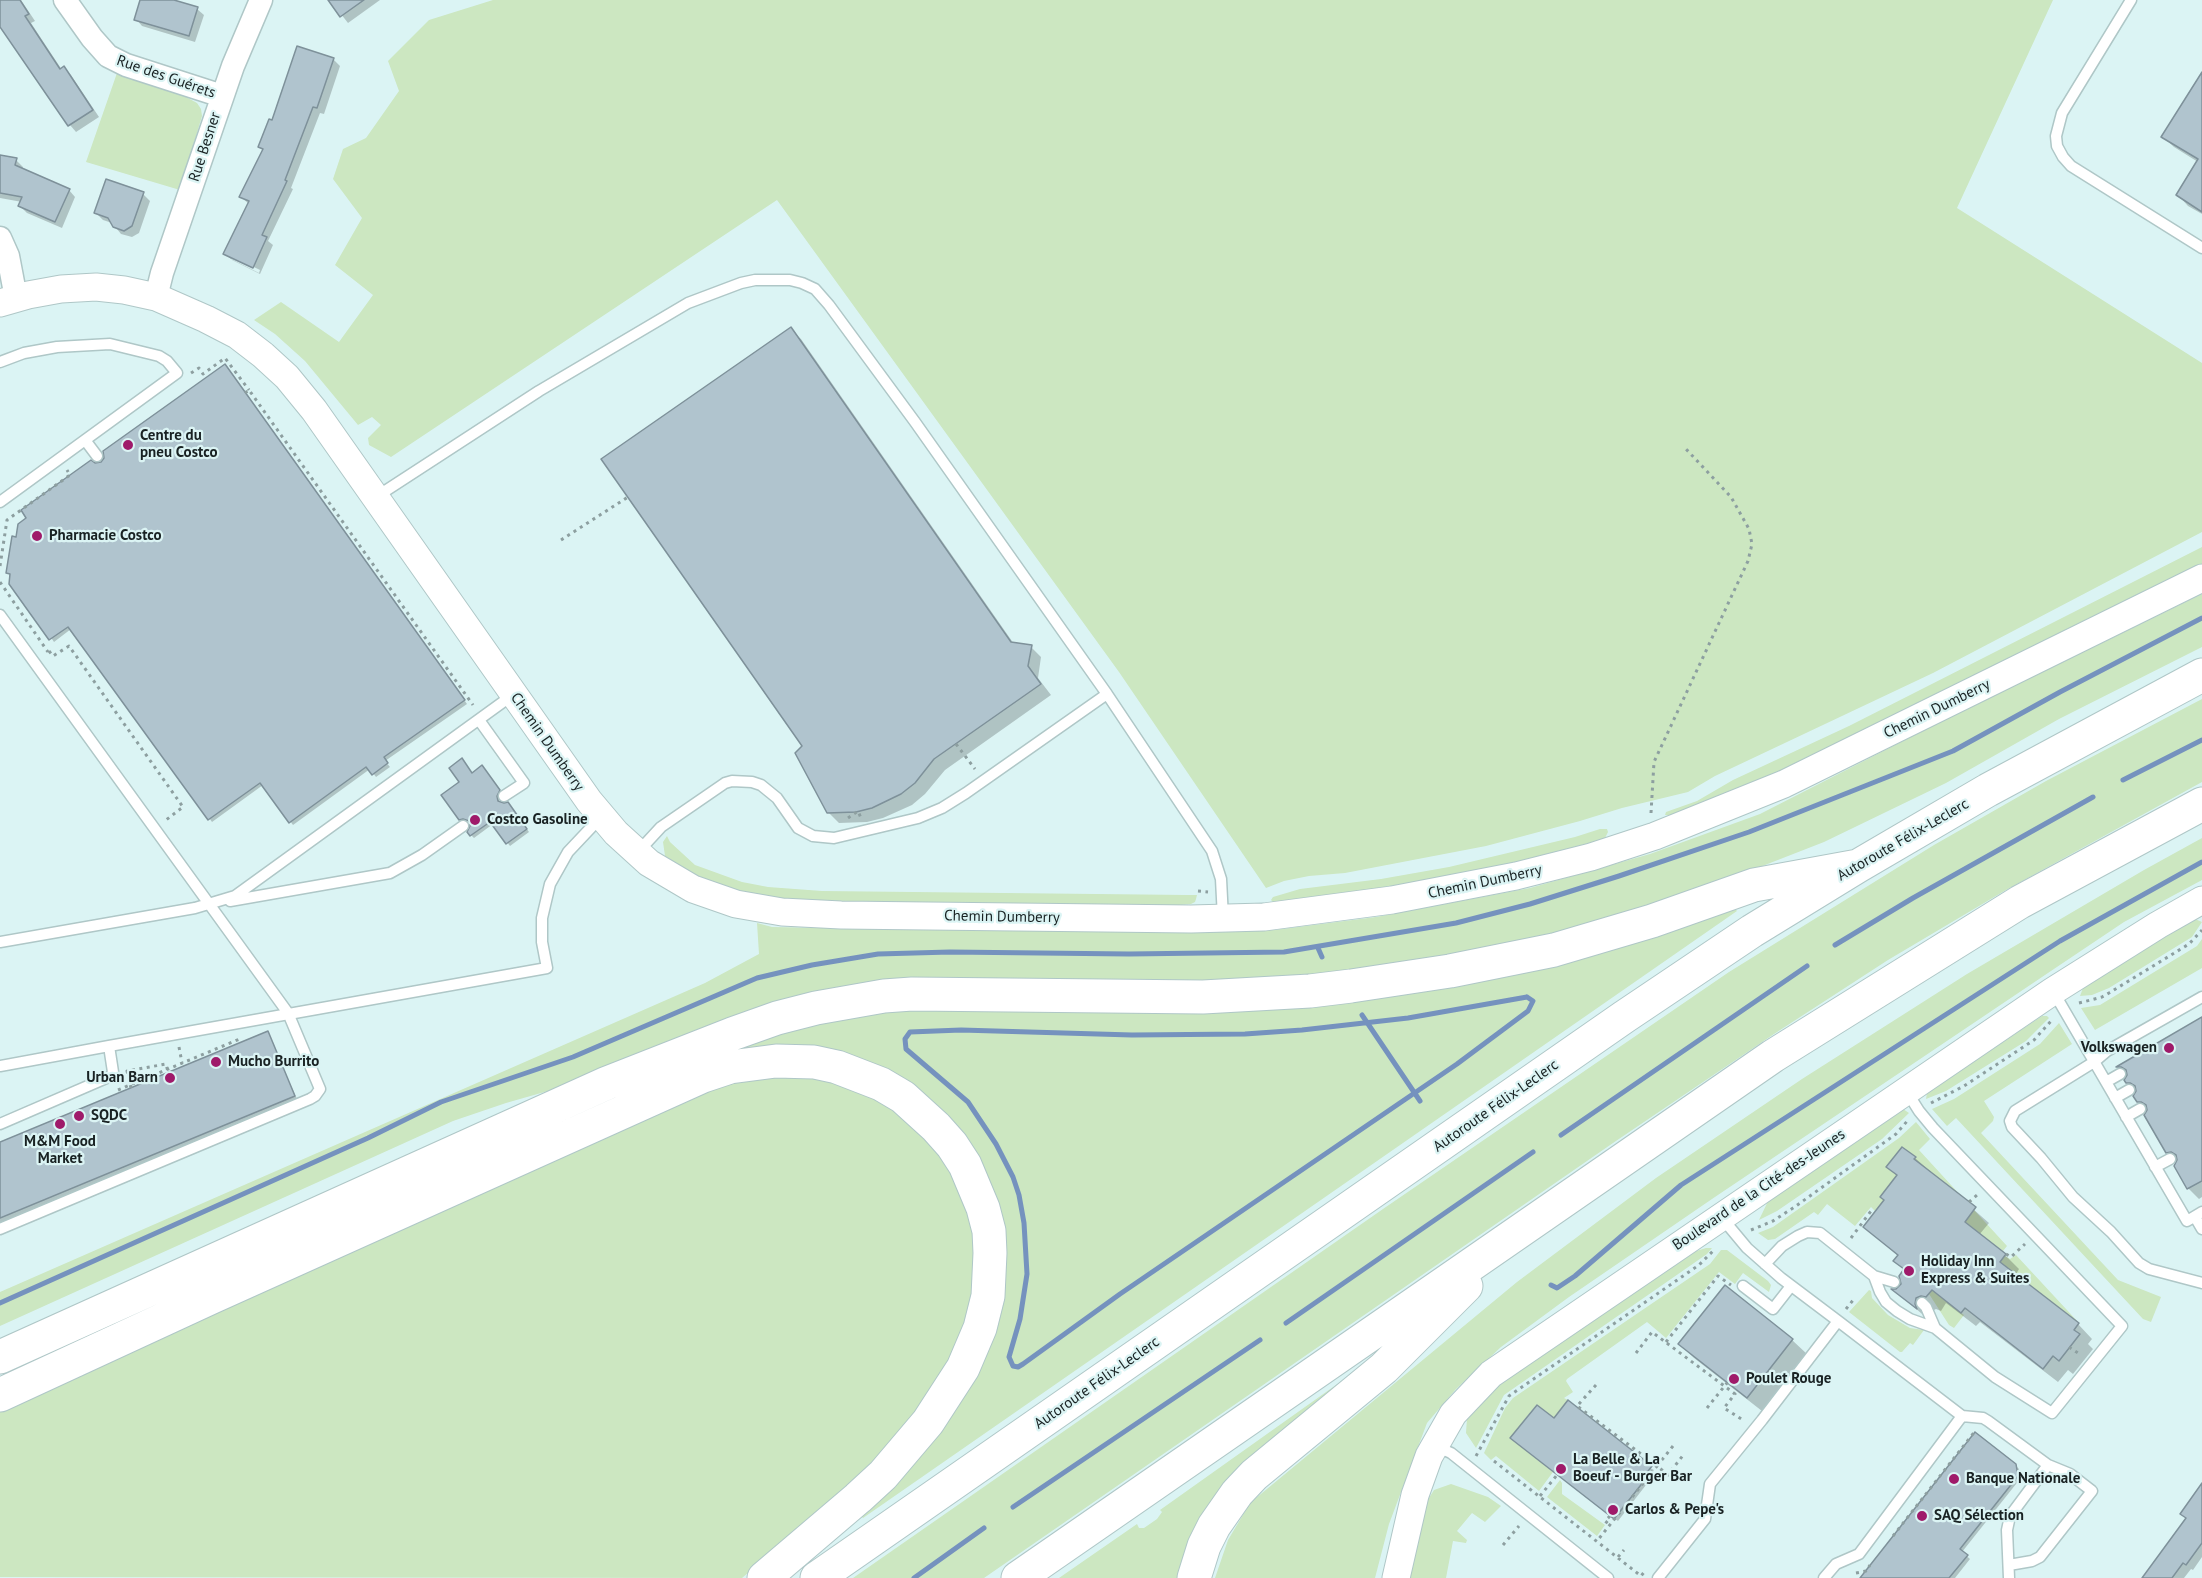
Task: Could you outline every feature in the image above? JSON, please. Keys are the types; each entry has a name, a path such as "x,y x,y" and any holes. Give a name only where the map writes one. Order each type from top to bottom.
{"highway":[{"name":"Autoroute Félix-Leclerc","path":"817,1578 1633,1011 1752,931 1858,866 2031,766 2202,675"},
{"path":"1018,1578 1763,1063 1958,939 2086,866 2202,804"},
{"path":"0,1357 607,1083 732,1034 807,1010 852,1001 912,994 1203,997 1310,991 1390,981 1554,950 1652,921 1754,885 1858,866"},
{"path":"0,1395 663,1093 730,1067 776,1061 814,1062 837,1067 881,1084 903,1097 936,1127 958,1155 976,1188 989,1231 988,1296 980,1328 963,1368 928,1422 883,1475 764,1578"},
{"path":"1194,1578 1204,1546 1220,1517 1254,1475 1384,1368 1530,1224"}],"street":[{"name":"Rue des Guérets","path":"65,0 108,56 126,65 222,96"},
{"name":"Rue Besner","path":"156,297 222,96 241,44 261,0"},
{"name":"Chemin Dumberry","path":"0,238 8,256 8,300 45,291 79,287 124,290 156,297 215,323 237,335 263,355 287,377 307,401 601,817 637,854 664,874 693,889 736,904 782,912 841,915 1223,919 1264,917 1435,893 1558,866 1655,836 1784,784 2202,579"},
{"name":"Boulevard de la Cité-des-Jeunes","path":"1396,1569 1415,1495 1434,1446 1453,1414 1491,1374 1720,1216 1915,1104 2053,991 2202,900"}],"lane":[{"path":"2131,0 2062,113 2056,136 2057,146 2071,166 2202,248"},
{"path":"376,497 539,391 688,303 755,280 773,279 802,283 815,289 826,300 915,422 1107,694 1212,851 1221,879 1223,919"},
{"path":"0,362 24,353 57,346 111,344 159,356 167,361 177,373 0,502"},
{"path":"86,440 97,456"},
{"path":"0,615 288,1013 320,1089 315,1096 0,1229"},
{"path":"209,905 235,896 514,694"},
{"path":"637,854 662,827 732,781 752,782 760,785 777,798 798,828 821,838 860,833 918,818 942,808 966,793 1107,694"},
{"path":"479,720 524,783 504,796"},
{"path":"0,1066 547,968 542,942 542,918 550,884 568,852 601,817"},
{"path":"0,942 390,873 422,855 463,826"},
{"path":"2053,991 2187,1221 2198,1215 2202,1229"},
{"path":"2202,997 2107,1051 2094,1062 2015,1112 2010,1121 2012,1127 2073,1197 2111,1232 2139,1263 2149,1269 2202,1283"},
{"path":"0,1124 111,1076 113,1072 109,1046"},
{"path":"2106,1082 2120,1074"},
{"path":"2115,1098 2129,1090"},
{"path":"1874,1276 1886,1302 1910,1319 1935,1328 1995,1377 2052,1413 2122,1326 1933,1128 1915,1104"},
{"path":"2126,1117 2140,1109"},
{"path":"2155,1167 2170,1159"},
{"path":"1720,1216 1747,1248 1791,1286 1962,1416 1983,1418 2048,1465 2070,1474 2092,1491 2040,1557 2032,1561 2009,1565"},
{"path":"1765,1264 1782,1246 1807,1232 1814,1232 1820,1233 1874,1276 1894,1282"},
{"path":"1738,1287 1773,1309 1791,1286"},
{"path":"1922,1303 1935,1328"},
{"path":"1658,1578 1705,1519 1710,1484 1838,1321"},
{"path":"1824,1578 1836,1564 1859,1554 1962,1416"},
{"path":"1434,1446 1450,1453 1608,1578"},
{"path":"2009,1578 2007,1530 2010,1516 2048,1465"}],"path":[{"path":"177,373 190,374 199,368 203,374 225,358 472,704"},
{"path":"1655,836 1650,808 1654,785 1652,776 1654,762 1748,561 1752,544 1749,529 1731,497 1686,449"},
{"path":"0,566 2,536 7,520 70,475"},
{"path":"561,540 628,497"},
{"path":"3,548 10,550"},
{"path":"0,582 53,656 69,646 183,807 154,829"},
{"path":"44,654 49,651"},
{"path":"956,744 969,761"},
{"path":"2079,1003 2102,997 2189,944 2202,930"},
{"name":"Boulevard de la Cité-des-Jeunes","path":"1757,1227 1773,1221 1796,1206 1896,1134 1915,1104 1964,1086 2034,1040 2054,1018"},
{"path":"113,1092 252,1034"},
{"path":"131,1086 127,1071 166,1064 167,1071"},
{"path":"1858,1244 1850,1237 1871,1211 1873,1213"},
{"name":"Boulevard de la Cité-des-Jeunes","path":"1478,1452 1509,1396 1699,1264 1713,1253 1715,1248"},
{"path":"2006,1254 2011,1257 2014,1254"},
{"path":"1666,1342 1718,1276 1738,1287"},
{"path":"1636,1353 1652,1332 1726,1385 1735,1394 1724,1408 1742,1421"},
{"path":"1596,1385 1577,1406 1668,1475 1684,1455"},
{"path":"1707,1408 1726,1385"},
{"path":"1597,1541 1673,1446"},
{"path":"1494,1461 1641,1576"},
{"path":"1540,1496 1557,1475"},
{"path":"1610,1516 1605,1521 1610,1525"},
{"path":"1503,1545 1519,1526"},
{"path":"1618,1557 1624,1550"}],"green space":[{"path":"493,0 2053,0 1957,208 2202,363 2202,532 1933,673 1715,776 1688,792 1486,846 1345,873 1309,876 1284,881 1266,888 1119,672 777,200 391,457 369,445 368,438 381,425 372,417 358,425 305,361 275,334 254,320 281,302 339,342 373,295 335,265 362,218 333,179 343,149 366,138 399,91 388,61 429,20"},
{"path":"117,73 186,97 197,103 201,109 202,116 180,190 86,162"},
{"path":"2202,547 2202,565 1839,744 1772,775 1673,815 1665,815 1666,812 1697,801 1733,780 1849,726"},
{"path":"2202,594 2202,647 2059,719 1946,783 1824,842 1724,881 1557,934 1469,954 1269,982 936,980 506,1103 453,1121 0,1326 0,1292 705,983 759,954 757,923 772,927 827,928 1158,932 1274,930 1376,917 1530,888 1650,854 1760,814 1944,720"},
{"path":"2202,699 2202,782 2006,890 1888,960 1774,1034 984,1578 853,1578 1383,1209 1729,972 1934,845 2046,781"},
{"path":"1607,829 1608,832 1605,838 1597,841 1484,870 1308,900 1274,903 1271,900 1273,897 1300,889 1381,879 1449,867"},
{"path":"667,836 670,842 695,865 742,882 768,887 822,891 1197,895 1195,902 1191,904 1122,906 794,900 729,889 689,872 665,856 663,842"},
{"path":"2202,838 2202,880 2124,922 1712,1199 1569,1297 1501,1347 1456,1389 1427,1423 1389,1524 1375,1578 1215,1578 1228,1540 1250,1503 1517,1282 1656,1178 1802,1079 1967,974"},
{"path":"1732,905 1737,911 863,1518 858,1513 975,1365 977,1161 802,1048 504,1155 601,1098 757,1038 888,1008 1163,1010"},
{"path":"2195,919 2202,922 2192,937 2109,988 2092,995 2080,996 2083,988 2099,976"},
{"path":"2202,939 2202,968 2095,1030 2081,1008 2100,1005 2197,946"},
{"path":"2042,1016 2049,1018 2026,1041 1946,1091 1926,1099 1927,1093"},
{"path":"2059,1023 2072,1044 1984,1101 1994,1117 1981,1133 2118,1280 2161,1297 2151,1322 2143,1319 1956,1118 1947,1126 1932,1109 1954,1099 2040,1044"},
{"path":"754,1072 848,1080 913,1119 960,1180 977,1242 971,1319 937,1387 874,1466 742,1578 0,1577 0,1411 679,1101"},
{"path":"1903,1109 1909,1113 1882,1139 1777,1211 1759,1220 1770,1197"},
{"path":"1916,1122 1930,1139 1919,1150 1962,1197 1902,1147 1886,1167 1897,1175 1880,1197 1887,1203 1881,1210 1878,1208 1875,1211 1871,1207 1855,1226 1827,1204 1818,1215 1814,1212 1775,1239 1768,1240 1758,1233 1773,1227 1899,1138"},
{"path":"1974,1210 2007,1246 2003,1251 1965,1222"},
{"path":"1712,1248 1707,1254 1504,1395 1476,1448 1466,1433 1467,1418 1507,1377 1690,1253"},
{"path":"1721,1250 1727,1250 1768,1281 1771,1285 1769,1292 1743,1273 1735,1284 1719,1272 1666,1338 1647,1322 1567,1379 1573,1392 1564,1398 1568,1400 1554,1418 1536,1405 1510,1438 1553,1472 1539,1491 1496,1456 1491,1460 1484,1453 1505,1408 1513,1398 1710,1264"},
{"path":"2016,1255 2079,1323 2000,1262 2005,1256 2010,1259"},
{"path":"1869,1290 1872,1298 1888,1315 1910,1328 1924,1330 1913,1345 1910,1343 1900,1352 1849,1312"},
{"path":"1932,1290 1964,1315 1954,1328 1949,1325 1929,1294"},
{"path":"1350,1375 1182,1578 1059,1578 1137,1524 1139,1528 1144,1528 1157,1519 1162,1512 1160,1510"},
{"path":"1560,1480 1562,1494 1605,1525 1597,1536 1547,1497"},
{"path":"1451,1484 1488,1497 1501,1506 1485,1522 1472,1513 1457,1531 1467,1540 1466,1543 1453,1541 1446,1578 1410,1578 1427,1501 1434,1490"}],"building":[{"path":"0,0 20,0 29,14 25,16 60,69 64,66 93,110 68,126 0,27"},
{"path":"140,0 174,0 198,7 189,36 134,20"},
{"path":"328,0 364,0 340,17"},
{"path":"297,46 334,58 317,108 313,107 285,180 287,181 262,235 267,237 253,268 223,254 249,201 239,197 263,149 258,147 269,119 272,120"},
{"path":"2202,72 2202,212 2176,195 2198,159 2161,137"},
{"path":"0,155 17,158 15,165 70,189 55,222 18,206 22,197 0,193"},
{"path":"106,179 144,192 132,226 124,231 113,227 108,218 94,213"},
{"path":"791,327 1011,642 1032,645 1028,666 1041,684 934,759 915,783 901,794 872,808 856,812 827,813 795,753 802,746 601,459"},
{"path":"225,364 465,700 384,757 388,763 372,775 366,767 289,823 260,783 208,820 68,627 49,640 9,584 10,574 6,573 12,536 16,537 18,524 26,518 21,510 91,460 95,463 101,462 104,458 103,451"},
{"path":"462,758 472,773 482,765 500,790 497,796 498,801 508,802 527,829 506,844 490,822 470,836 467,832 470,826 469,821 459,820 441,795 459,782 449,768"},
{"path":"2202,1017 2202,1181 2187,1189 2174,1166 2177,1160 2176,1155 2171,1152 2166,1153 2144,1115 2147,1110 2146,1105 2137,1102 2133,1096 2136,1091 2135,1086 2124,1080 2127,1075 2126,1070 2116,1067"},
{"path":"268,1031 295,1096 0,1218 0,1142"},
{"path":"1902,1147 1976,1207 1965,1222 2006,1254 2000,1262 2079,1323 2074,1330 2080,1334 2059,1361 2053,1356 2043,1369 1965,1308 1961,1313 1932,1290 1926,1297 1916,1298 1917,1309 1891,1289 1896,1289 1901,1284 1899,1276 1904,1269 1893,1261 1898,1255 1863,1227 1884,1200 1880,1197 1897,1175 1886,1167"},
{"path":"1725,1285 1793,1339 1747,1398 1678,1344"},
{"path":"1568,1400 1652,1466 1642,1479 1644,1481 1614,1519 1510,1438 1537,1405 1554,1418"},
{"path":"1975,1432 2016,1464 2018,1476 1960,1549 1968,1555 1949,1578 1860,1578"},
{"path":"2202,1483 2202,1543 2186,1565 2183,1563 2172,1578 2142,1578 2186,1518 2180,1514"}],"waterway":[{"path":"0,1303 368,1138 441,1102 573,1057 757,978 812,965 878,954 1284,952 1456,923 1530,904 1749,832 1953,751 2202,618"},
{"path":"2123,780 2202,740"},
{"path":"1835,945 1913,898 2093,797"},
{"path":"1551,1285 1557,1288 1575,1276 1681,1185 2060,941 2202,862"},
{"path":"1318,948 1322,957"},
{"path":"1561,1135 1807,966"},
{"path":"1527,997 1533,1001 1528,1011 1457,1064 1120,1294 1023,1364 1018,1367 1013,1366 1009,1357 1020,1319 1027,1274 1024,1223 1019,1195 1013,1177 996,1144 968,1102 906,1049 905,1039 910,1032 961,1030 1132,1035 1245,1034 1408,1018 1527,997"},
{"path":"1362,1015 1420,1101"},
{"path":"1286,1323 1533,1152"},
{"path":"1013,1507 1260,1340"},
{"path":"914,1578 984,1528"}],"place":[{"name":"Centre du pneu Costco","path":"128,445"},
{"name":"Pharmacie Costco","path":"37,536"},
{"name":"Costco Gasoline","path":"475,820"},
{"name":"Volkswagen","path":"2169,1048"},
{"name":"Mucho Burrito","path":"216,1062"},
{"name":"Urban Barn","path":"170,1078"},
{"name":"SQDC","path":"79,1116"},
{"name":"M&M Food Market","path":"60,1124"},
{"name":"Holiday Inn Express & Suites","path":"1909,1271"},
{"name":"Poulet Rouge","path":"1734,1379"},
{"name":"La Belle & La Boeuf - Burger Bar","path":"1561,1469"},
{"name":"Banque Nationale","path":"1954,1479"},
{"name":"Carlos & Pepe's","path":"1613,1510"},
{"name":"SAQ Sélection","path":"1922,1516"}]}
